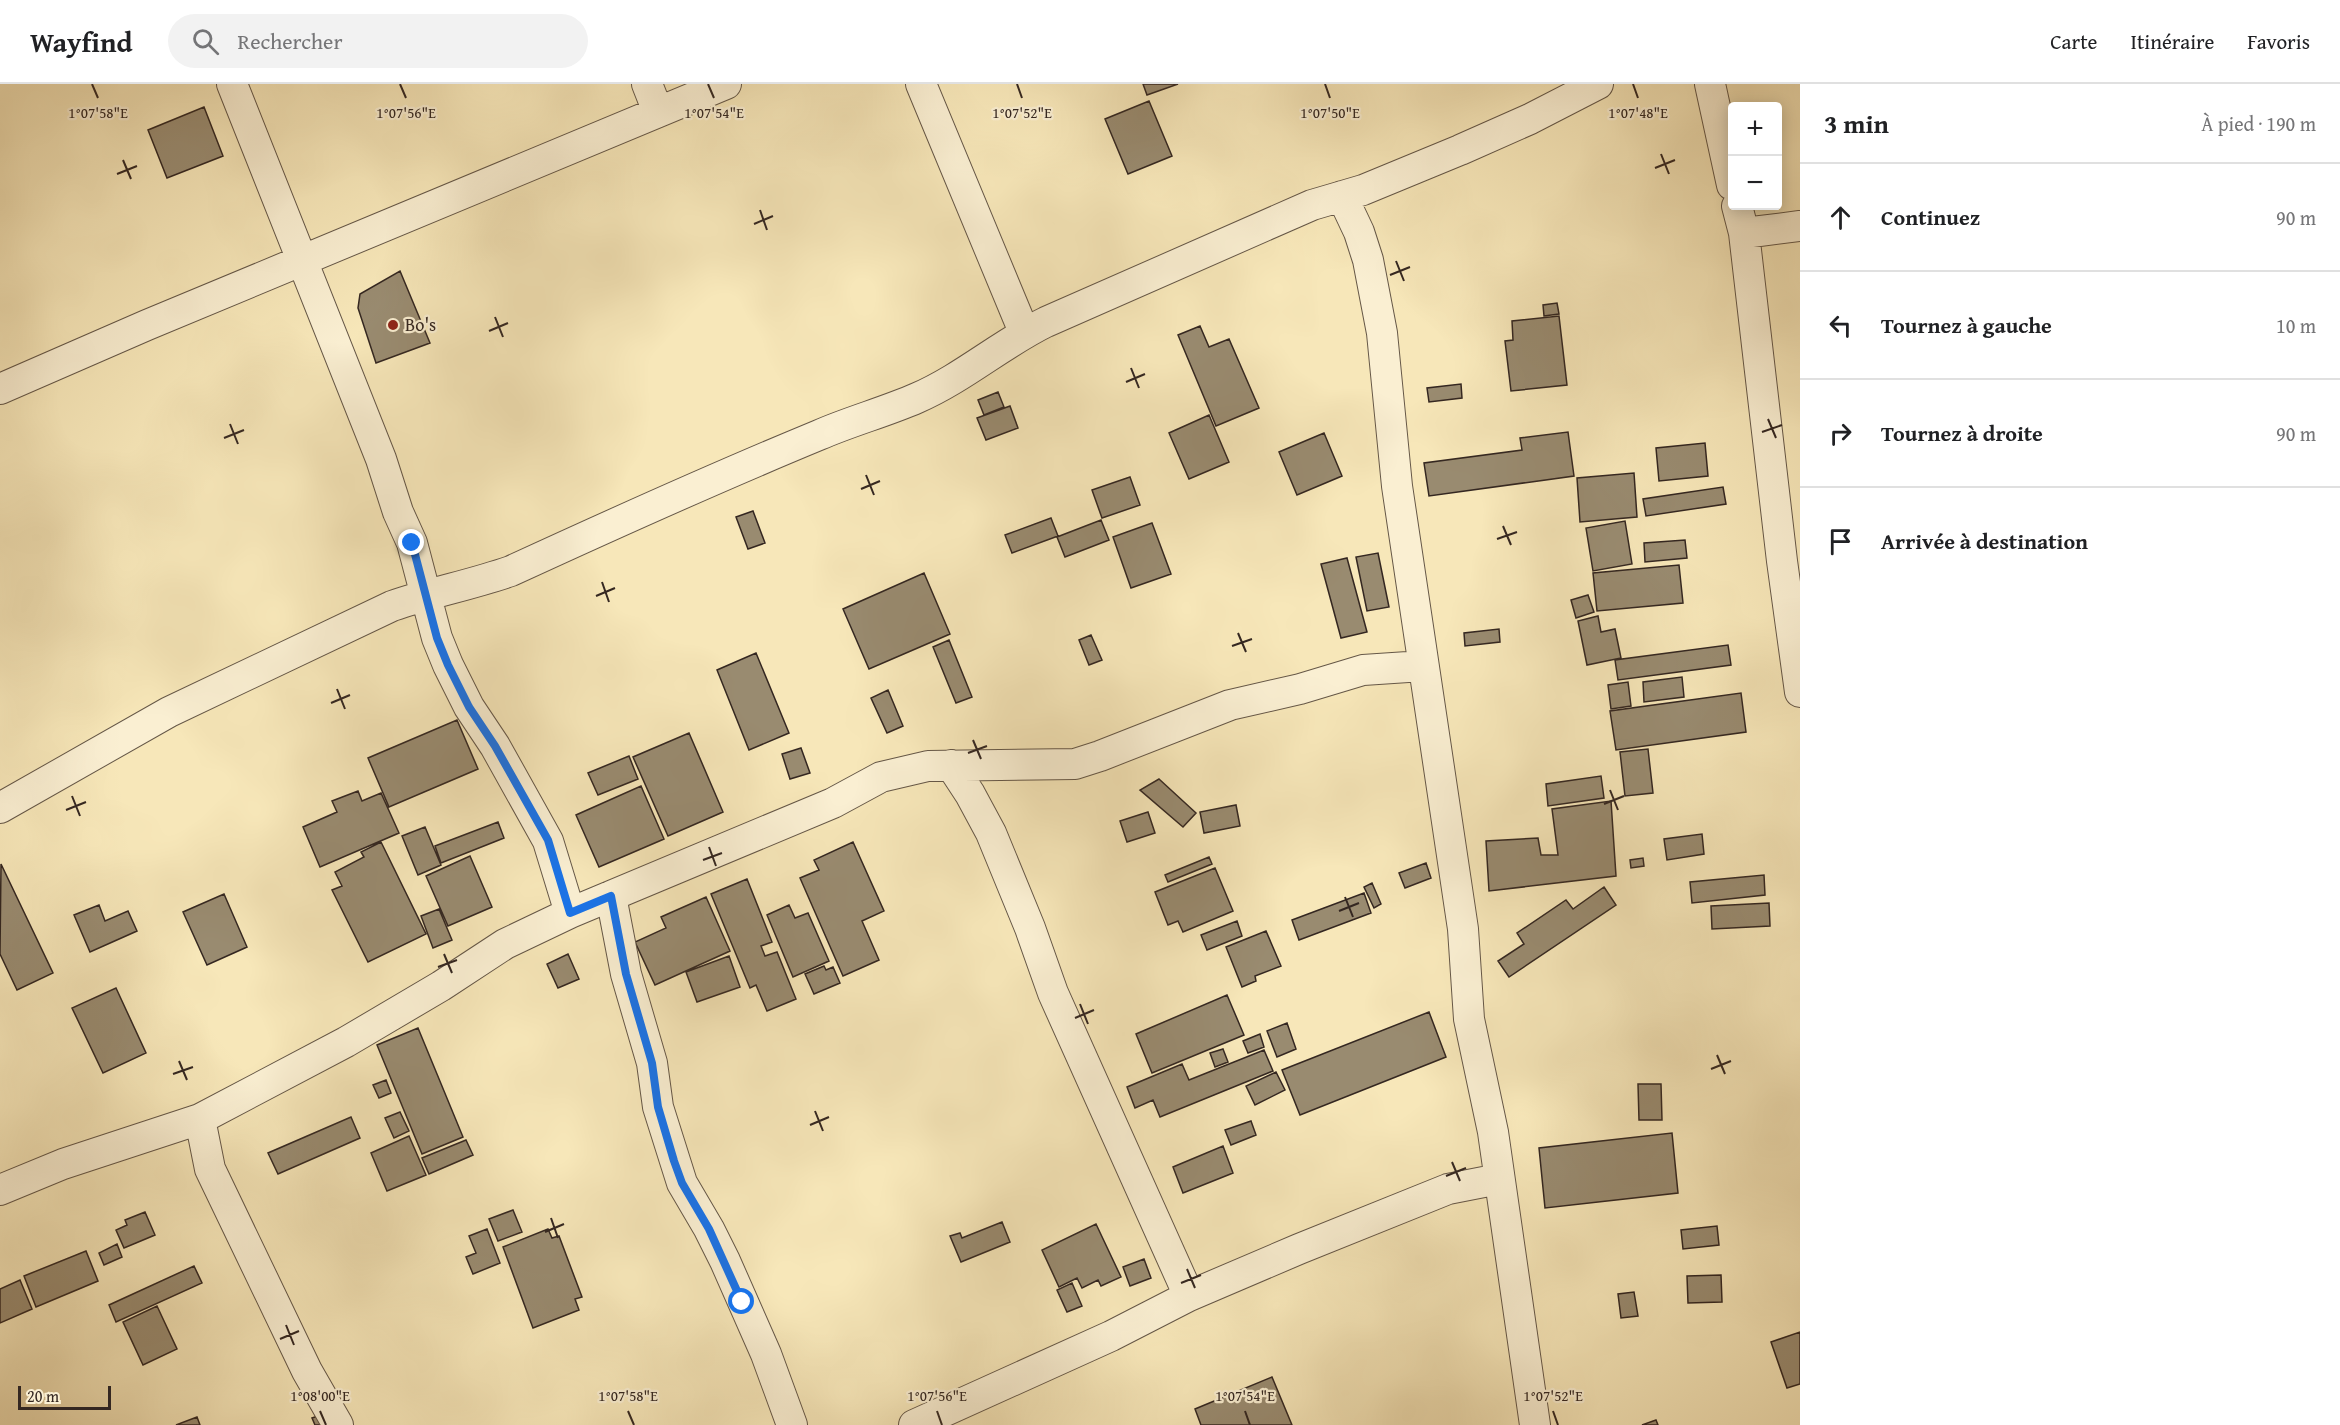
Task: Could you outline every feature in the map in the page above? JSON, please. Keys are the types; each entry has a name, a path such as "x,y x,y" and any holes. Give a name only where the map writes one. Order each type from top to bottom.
{"street":[{"path":"232,84 381,459 398,512 412,543 437,638 448,665 469,707 495,746 548,840 570,913"},
{"path":"646,84 658,112"},
{"path":"0,389 726,84"},
{"path":"921,84 980,221 999,274 1024,332"},
{"path":"0,808 169,712 392,606 426,594 476,584 511,571 746,465 917,398 961,375 1024,332 1312,205 1363,190 1460,150 1530,119 1598,84"},
{"path":"1710,84 1728,166"},
{"path":"1342,196 1359,232 1368,260 1382,333 1397,486 1463,929 1469,1019 1492,1132 1535,1425"},
{"path":"1800,226 1740,219 1800,692"},
{"path":"0,1190 63,1164 200,1119 346,1042 441,986 506,944 570,913 833,803 881,777 928,766 1075,764 1230,705 1300,689 1363,670 1423,666"},
{"path":"951,765 991,833 1030,928 1053,993 1190,1296"},
{"path":"611,896 626,974 652,1063 658,1107 682,1183 725,1261 766,1354 792,1425"},
{"path":"200,1119 210,1169 307,1371 339,1425"},
{"path":"914,1425 1101,1340 1190,1296 1448,1189 1499,1179"}],"building":[{"path":"1143,84 1178,84 1147,95"},
{"path":"1149,101 1172,156 1128,174 1105,119"},
{"path":"204,107 223,156 167,178 148,130"},
{"name":"Bo's","path":"400,271 430,343 376,363 358,308 360,294"},
{"path":"1557,303 1559,314 1544,316 1543,305"},
{"path":"1559,316 1567,385 1511,391 1505,341 1513,340 1512,321"},
{"path":"1200,326 1209,347 1229,339 1259,408 1216,426 1178,335"},
{"path":"1461,384 1462,398 1429,402 1427,388"},
{"path":"998,392 1004,407 984,415 978,400"},
{"path":"1010,406 1018,428 986,440 977,418"},
{"path":"1209,415 1229,462 1189,479 1169,433"},
{"path":"1568,432 1574,476 1429,496 1424,463 1522,450 1520,438"},
{"path":"1324,433 1342,476 1297,495 1279,452"},
{"path":"1705,443 1708,476 1659,481 1656,448"},
{"path":"1634,473 1637,517 1580,522 1577,478"},
{"path":"1130,477 1140,505 1102,518 1092,490"},
{"path":"1723,487 1726,504 1646,516 1643,499"},
{"path":"753,511 765,543 748,549 736,517"},
{"path":"1051,518 1058,536 1012,553 1005,535"},
{"path":"1101,520 1109,540 1065,557 1057,537"},
{"path":"1625,521 1632,564 1593,571 1586,528"},
{"path":"1152,523 1171,574 1131,588 1113,537"},
{"path":"1685,540 1687,558 1645,562 1644,543"},
{"path":"1378,553 1389,607 1367,611 1356,557"},
{"path":"1347,558 1367,632 1341,638 1321,564"},
{"path":"1679,565 1683,603 1597,611 1593,573"},
{"path":"924,573 950,634 869,669 843,609"},
{"path":"1588,595 1594,612 1576,618 1571,600"},
{"path":"1598,616 1601,632 1615,629 1621,658 1587,665 1578,621"},
{"path":"1499,629 1500,642 1465,646 1464,633"},
{"path":"1091,635 1102,660 1089,665 1079,640"},
{"path":"949,640 972,697 956,703 933,647"},
{"path":"1728,645 1731,665 1618,680 1615,660"},
{"path":"756,653 789,733 749,750 717,670"},
{"path":"1682,677 1684,697 1644,702 1643,682"},
{"path":"1628,682 1631,706 1611,709 1608,685"},
{"path":"888,690 903,726 887,733 871,698"},
{"path":"1741,693 1746,732 1616,750 1610,711"},
{"path":"457,720 478,769 389,807 368,758"},
{"path":"689,733 723,812 668,836 633,757"},
{"path":"801,748 810,773 790,779 782,754"},
{"path":"1648,749 1653,793 1625,796 1620,752"},
{"path":"629,756 638,779 598,795 588,773"},
{"path":"1601,776 1604,798 1548,806 1546,784"},
{"path":"1159,779 1196,813 1183,827 1140,790"},
{"path":"641,786 664,839 599,867 576,815"},
{"path":"358,791 362,801 381,793 399,833 320,867 303,827 337,812 332,801"},
{"path":"1611,801 1616,876 1489,891 1486,841 1538,838 1541,855 1558,855 1552,809"},
{"path":"1236,805 1240,826 1204,833 1200,812"},
{"path":"1148,812 1155,833 1127,842 1120,821"},
{"path":"498,822 504,838 441,863 435,846"},
{"path":"425,827 441,865 418,875 402,836"},
{"path":"1702,834 1704,854 1667,860 1664,839"},
{"path":"381,842 426,934 368,962 332,890 342,886 335,872 364,857 361,852"},
{"path":"853,842 884,911 862,921 879,960 843,976 800,878 819,870 814,860"},
{"path":"470,856 492,907 448,926 426,876"},
{"path":"1209,857 1212,864 1168,882 1165,875"},
{"path":"1643,858 1644,866 1631,868 1630,860"},
{"path":"1426,863 1431,878 1405,888 1399,873"},
{"path":"1,864 53,973 17,990 0,954"},
{"path":"1215,868 1233,911 1183,932 1178,921 1168,925 1155,892"},
{"path":"1764,875 1765,895 1692,903 1690,882"},
{"path":"747,879 772,942 761,946 765,956 777,952 796,999 767,1011 756,985 750,988 711,894"},
{"path":"1372,883 1381,904 1374,908 1364,887"},
{"path":"1604,887 1616,905 1509,977 1498,961 1524,944 1517,933 1566,900 1573,909"},
{"path":"1364,893 1371,913 1299,940 1292,920"},
{"path":"224,894 247,947 207,965 183,912"},
{"path":"706,897 730,951 655,985 635,942 666,928 661,917"},
{"path":"1769,903 1770,926 1712,929 1711,906"},
{"path":"99,905 105,921 128,911 137,931 90,952 74,915"},
{"path":"789,905 795,918 808,913 829,961 793,977 767,915"},
{"path":"439,909 452,940 433,948 421,916"},
{"path":"1237,921 1242,936 1207,950 1201,935"},
{"path":"1266,931 1281,966 1255,976 1256,981 1242,987 1226,947"},
{"path":"568,954 579,979 558,988 547,964"},
{"path":"729,956 740,987 697,1002 686,972"},
{"path":"824,966 826,970 833,967 840,983 814,994 805,974"},
{"path":"116,988 146,1053 103,1073 72,1008"},
{"path":"1227,995 1244,1035 1152,1073 1136,1034"},
{"path":"1429,1012 1446,1057 1300,1115 1282,1070"},
{"path":"1287,1023 1296,1049 1277,1057 1267,1031"},
{"path":"418,1028 463,1137 422,1154 377,1045"},
{"path":"1260,1034 1264,1047 1248,1053 1243,1041"},
{"path":"1223,1049 1228,1062 1215,1067 1210,1053"},
{"path":"1264,1050 1273,1071 1160,1117 1153,1100 1135,1108 1127,1087 1182,1064 1189,1080"},
{"path":"1276,1072 1285,1090 1255,1105 1246,1086"},
{"path":"386,1080 391,1093 379,1098 373,1085"},
{"path":"1638,1084 1661,1084 1662,1120 1639,1120"},
{"path":"400,1112 409,1131 394,1138 385,1118"},
{"path":"351,1117 360,1138 278,1174 268,1153"},
{"path":"1251,1121 1256,1135 1231,1145 1225,1130"},
{"path":"1672,1133 1678,1193 1545,1208 1539,1148"},
{"path":"409,1136 426,1175 387,1191 371,1153"},
{"path":"466,1140 473,1155 429,1174 422,1158"},
{"path":"1223,1146 1233,1173 1183,1193 1173,1167"},
{"path":"513,1210 522,1232 498,1241 489,1219"},
{"path":"145,1212 155,1235 124,1248 116,1230 127,1225 125,1220"},
{"path":"1002,1222 1010,1242 961,1262 950,1236 960,1233 962,1238"},
{"path":"1096,1224 1121,1277 1101,1286 1098,1280 1082,1288 1077,1278 1059,1287 1042,1250"},
{"path":"1717,1226 1719,1245 1683,1249 1681,1230"},
{"path":"487,1229 500,1263 473,1274 466,1257 476,1253 469,1236"},
{"path":"548,1229 552,1238 559,1236 582,1297 575,1299 579,1310 533,1328 503,1247"},
{"path":"117,1244 122,1257 104,1265 99,1253"},
{"path":"86,1251 98,1281 36,1307 24,1276"},
{"path":"1144,1259 1151,1278 1130,1286 1123,1267"},
{"path":"194,1266 202,1283 116,1322 109,1305"},
{"path":"1721,1275 1722,1302 1688,1303 1687,1276"},
{"path":"20,1280 32,1309 0,1323 0,1289"},
{"path":"1072,1283 1082,1306 1067,1312 1057,1290"},
{"path":"1634,1292 1638,1316 1621,1318 1618,1294"},
{"path":"157,1306 177,1349 143,1365 123,1322"},
{"path":"1800,1332 1800,1384 1787,1388 1771,1342"},
{"path":"1272,1377 1292,1425 1201,1425 1195,1409"},
{"path":"324,1414 329,1425 315,1425 312,1418"},
{"path":"197,1417 200,1425 176,1425"},
{"path":"1656,1420 1658,1425 1642,1425"}],"place":[{"name":"Bo's","path":"393,325"}],"route":[{"path":"412,543 437,638 448,665 469,707 495,746 548,840 570,913 611,896 626,974 645,1035 652,1063 658,1107 674,1161 692,1203 709,1229 725,1261 742,1302"}]}
